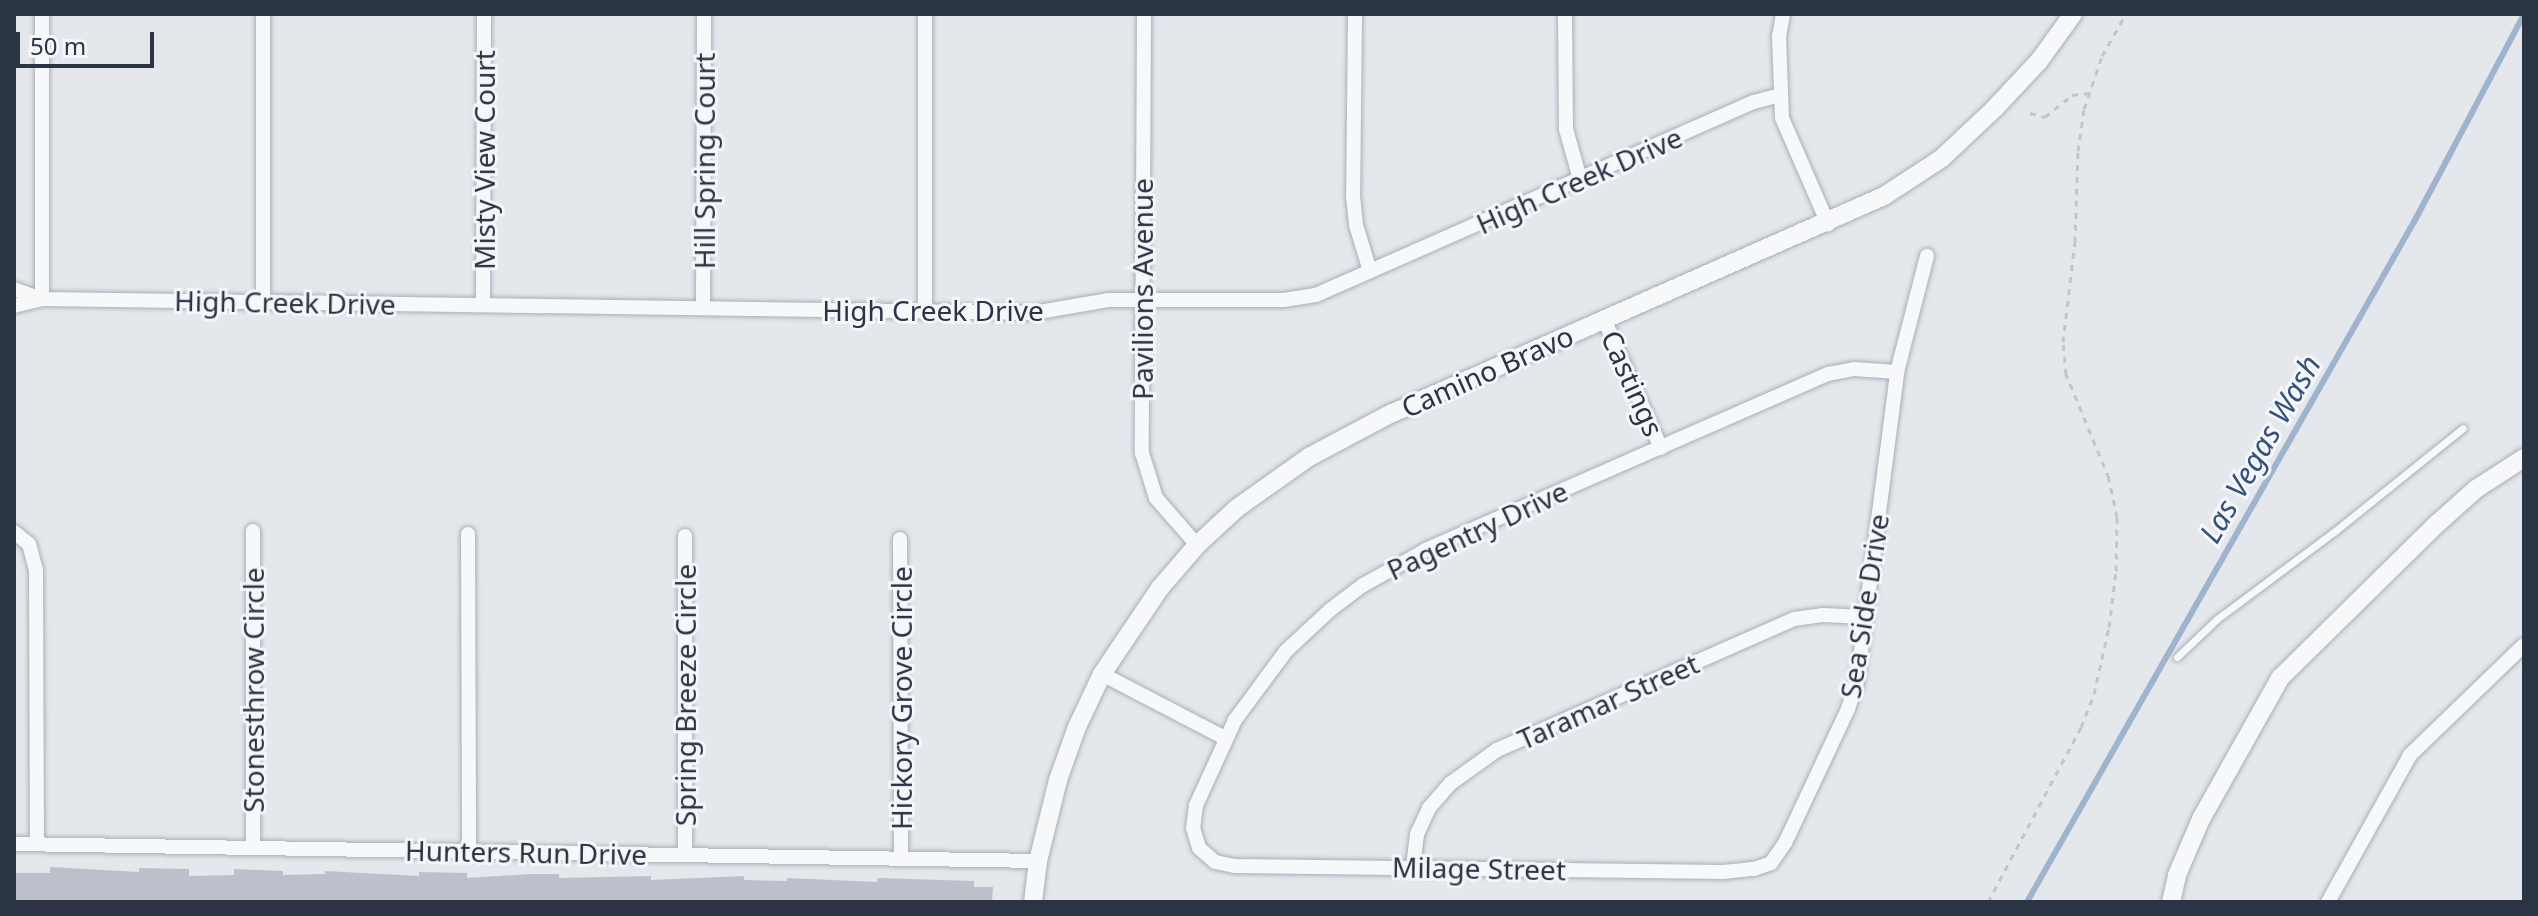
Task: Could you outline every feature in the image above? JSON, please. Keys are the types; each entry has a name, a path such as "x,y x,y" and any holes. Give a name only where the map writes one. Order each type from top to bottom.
{"street":[{"path":"42,14 42,299"},
{"path":"263,14 263,302"},
{"name":"Misty View Court","path":"483,305 484,14"},
{"name":"Hill Spring Court","path":"703,308 704,14"},
{"path":"925,14 925,312"},
{"name":"Pavilions Avenue","path":"1144,14 1141,437 1145,469 1165,511 1197,545"},
{"path":"1355,14 1353,196 1356,225 1370,271"},
{"path":"1565,14 1566,129 1580,179"},
{"path":"1783,14 1780,95 1785,126 1828,224"},
{"name":"Camino Bravo","path":"1033,902 1038,861 1067,754 1102,674 1145,608 1197,545 1248,499 1335,442 1604,319 1828,224 1884,196 1942,158 2020,83 2073,14"},
{"name":"High Creek Drive","path":"14,306 42,299 1033,313 1095,301 1284,300 1316,295 1754,102 1780,95"},
{"name":"Sea Side Drive","path":"1763,867 1781,851 1848,709 1857,682 1897,372 1927,256"},
{"name":"High Creek Drive","path":"14,289 42,299"},
{"name":"Castings","path":"1604,319 1661,448"},
{"name":"Pagentry Drive","path":"1199,848 1193,816 1225,738 1258,685 1286,651 1330,610 1363,585 1411,557 1828,374 1854,369 1897,372"},
{"path":"2171,902 2177,875 2201,819 2280,678 2438,523 2476,489 2524,458"},
{"name":"Stonesthrow Circle","path":"253,531 253,848"},
{"path":"18,534 32,552 36,570 37,844"},
{"path":"468,534 469,852"},
{"name":"Spring Breeze Circle","path":"685,536 685,854"},
{"name":"Hickory Grove Circle","path":"900,539 901,857"},
{"name":"Taramar Street","path":"1413,867 1417,834 1429,808 1451,783 1497,750 1794,619 1822,615 1865,617"},
{"path":"2328,902 2410,755 2524,645"},
{"path":"1102,674 1225,738"},
{"name":"Hunters Run Drive","path":"14,844 1038,861"},
{"name":"Milage Street","path":"1199,848 1206,856 1225,865 1723,872 1763,867"}],"lane":[{"path":"2177,657 2217,619 2335,531 2463,428"}],"path":[{"path":"1988,902 2081,727 2102,661 2113,599 2117,517 2109,478 2063,358 2064,322 2075,242 2078,151 2088,93 2102,56 2126,14"},
{"path":"2030,113 2045,117 2072,95 2088,93"}],"building":[{"path":"50,867 139,872 139,868 189,869 189,876 234,875 234,869 283,871 283,875 325,874 325,871 419,876 419,872 467,873 467,878 559,874 559,878 651,876 651,880 744,876 744,880 787,881 787,878 877,882 878,878 974,881 974,887 993,887 992,902 14,902 14,873 50,873"}],"waterway":[{"name":"Las Vegas Wash","path":"2027,902 2414,222 2524,14"}]}
